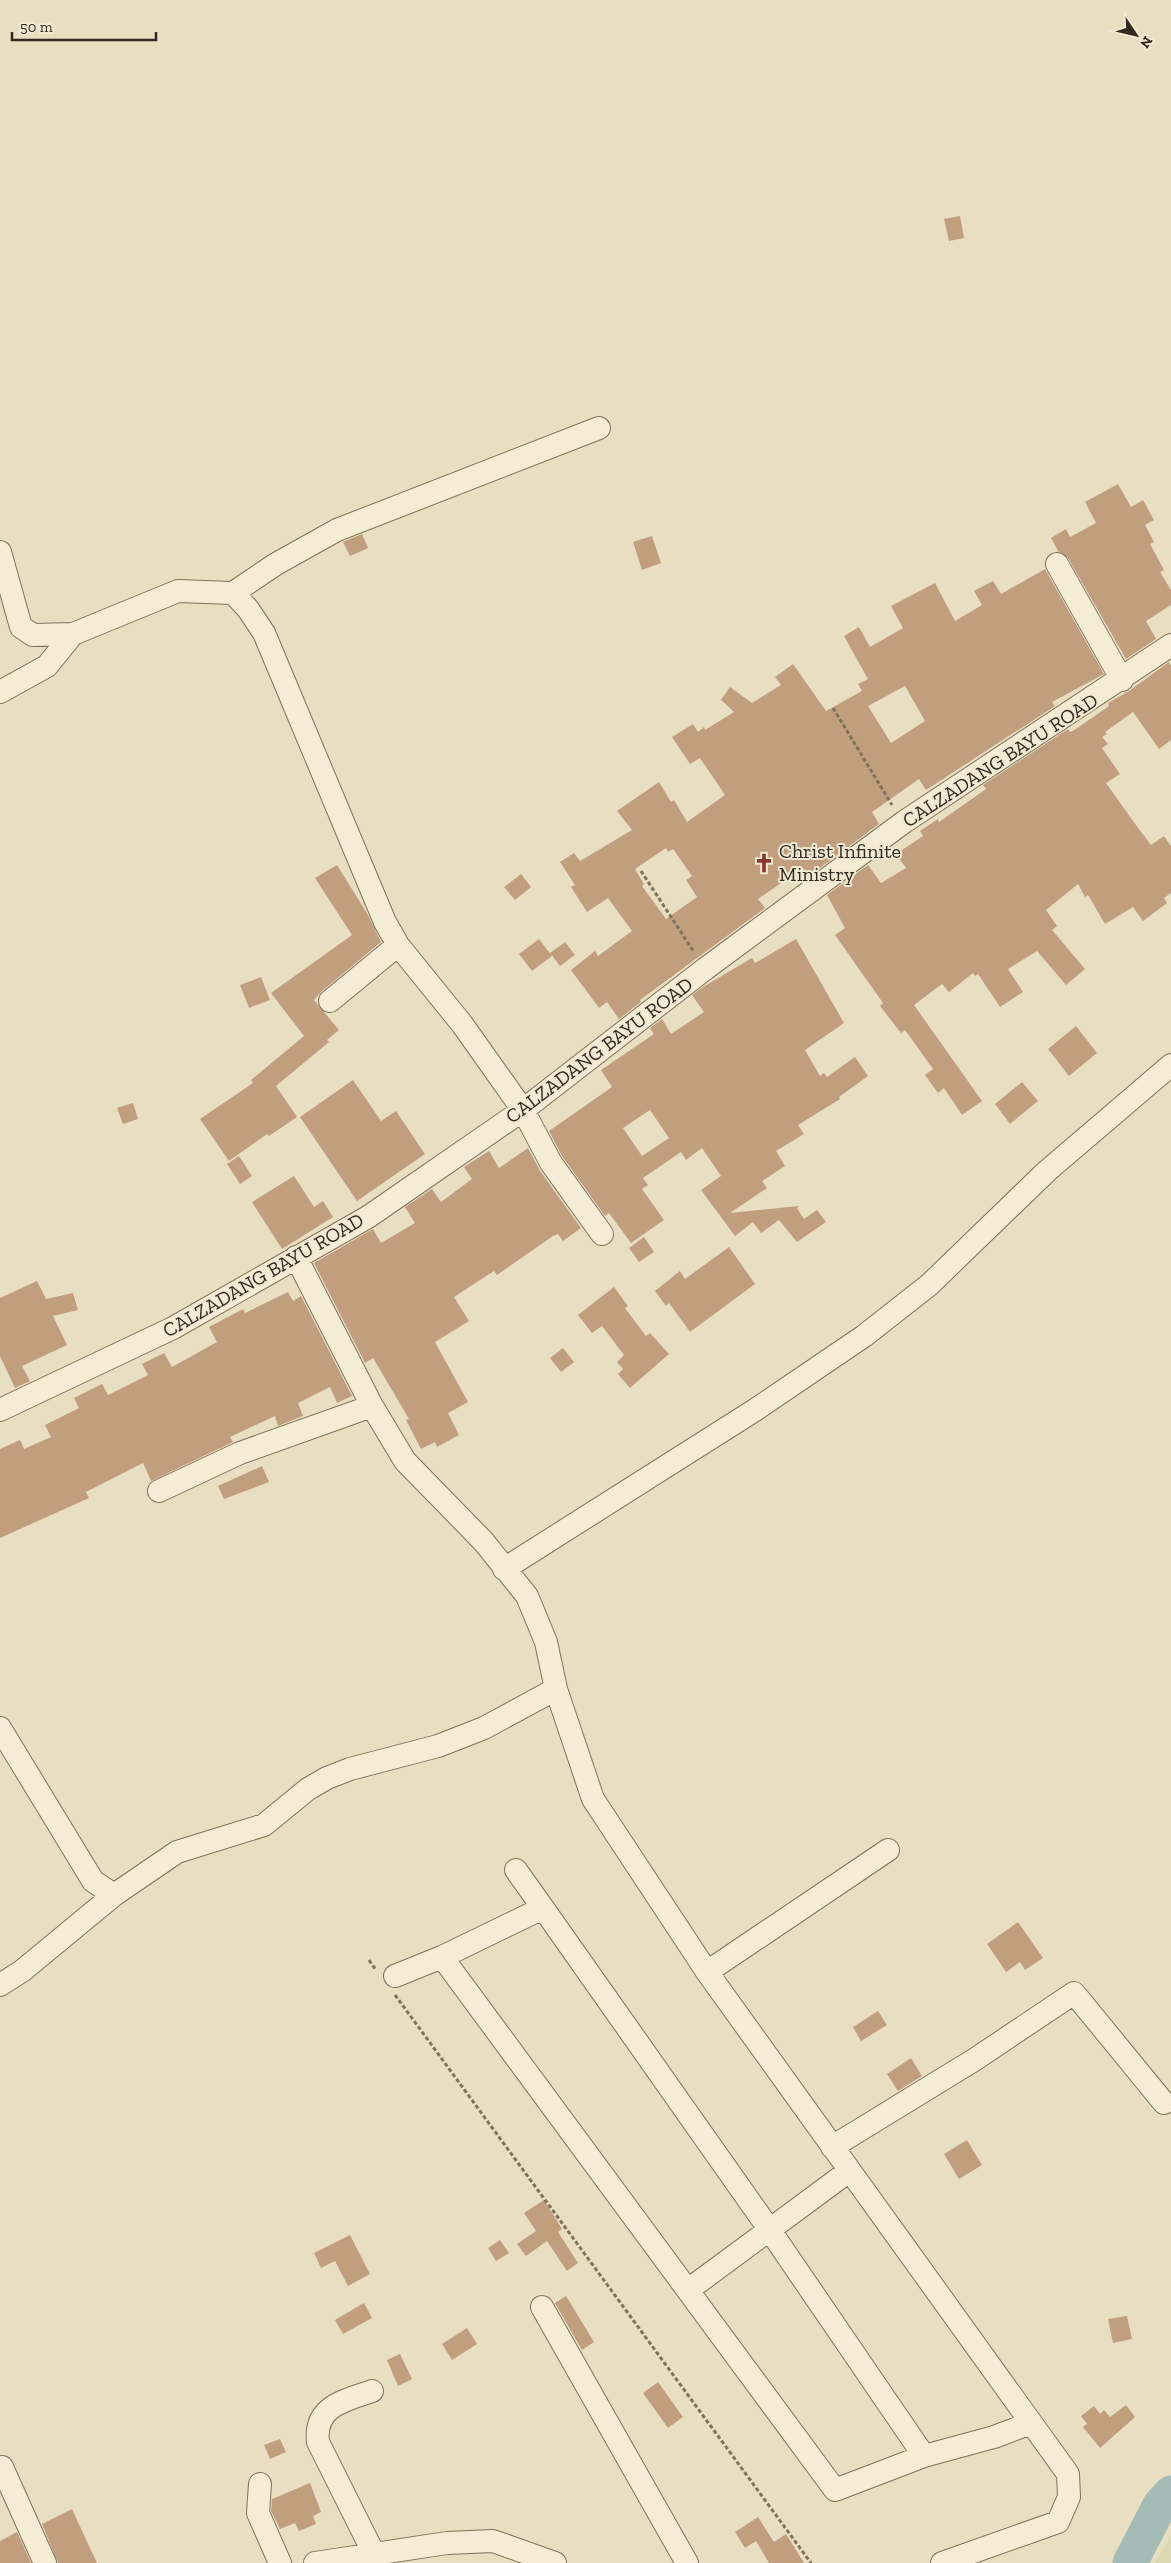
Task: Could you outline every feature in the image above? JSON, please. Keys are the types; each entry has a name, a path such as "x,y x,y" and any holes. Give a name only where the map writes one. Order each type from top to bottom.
{"street":[{"path":"0,552 21,627 33,635 73,634 178,591 232,593 276,564 337,530 599,428"},
{"path":"1057,564 1122,680"},
{"path":"232,593 248,609 264,633 381,913 398,945 462,1024 522,1110 550,1163 602,1234"},
{"path":"0,692 47,666 73,634"},
{"name":"CALZADANG BAYU ROAD","path":"0,1410 173,1328 296,1256 368,1217 522,1110 705,969 904,822 1122,680 1171,645"},
{"path":"330,1001 398,945"},
{"path":"504,1568 747,1416 864,1336 929,1285 1047,1171 1171,1065"},
{"path":"296,1256 372,1406 405,1461 484,1542 527,1596 540,1624 556,1689 593,1799 707,1972 1068,2474 1069,2497 1058,2522 942,2563"},
{"path":"159,1491 240,1453 372,1406"},
{"path":"0,1985 22,1970 114,1895 177,1852 264,1825 308,1789 327,1778 350,1769 438,1746 484,1728 556,1689"},
{"path":"0,1728 92,1880 114,1895"},
{"path":"707,1972 888,1850"},
{"path":"516,1870 769,2229 924,2456"},
{"path":"390,1982 542,1908"},
{"path":"442,1957 836,2490 924,2456 994,2437 1031,2423"},
{"path":"832,2147 974,2060 1074,1993 1164,2103"},
{"path":"688,2290 849,2171"},
{"path":"542,2307 687,2563"},
{"path":"372,2391 336,2404 320,2418 316,2430 318,2442 374,2554"},
{"path":"2,2467 45,2563"},
{"path":"260,2484 258,2513 280,2563"},
{"path":"315,2563 447,2543 493,2541 555,2563"}],"path":[{"path":"832,708 866,767 904,822"},
{"path":"641,871 705,969"},
{"path":"369,1960 390,1982 811,2563"}],"shaded area":[{"path":"1171,2535 1171,2563 1155,2563"}],"building":[{"path":"960,216 964,238 949,241 944,219"},
{"path":"1118,484 1131,507 1143,500 1154,520 1145,525 1154,542 1150,544 1164,570 1160,572 1171,590 1171,605 1146,621 1156,639 1126,659 1068,558 1058,551 1051,538 1066,529 1070,537 1096,523 1085,502"},
{"path":"362,534 368,548 350,556 343,542"},
{"path":"652,536 661,563 642,570 633,542"},
{"path":"1045,569 1104,674 1052,702 1055,706 926,790 919,779 872,812 879,824 809,876 803,868 758,899 765,908 640,1000 641,1002 619,1019 607,1002 599,1008 571,970 595,951 598,956 632,931 608,898 587,912 571,887 575,885 560,862 574,853 580,861 632,830 617,811 659,782 671,802 674,800 687,822 725,795 700,758 690,764 672,737 693,724 698,732 704,727 705,730 734,712 721,700 730,687 752,703 781,685 775,677 793,664 826,711 862,691 858,684 868,679 844,636 859,627 870,647 903,628 891,606 935,583 955,621 982,605 974,591 993,581 1001,594","holes":["905,686 925,721 891,743 868,706","666,848 668,852 673,849 692,876 686,880 697,897 666,919 642,886 644,884 635,869"]},
{"path":"1169,662 1171,666 1171,740 1159,749 1133,712 1105,732 1107,734 1102,737 1108,744 1102,748 1120,774 1106,783 1151,845 1164,836 1171,846 1171,893 1164,898 1167,903 1143,921 1133,907 1105,924 1088,895 1085,897 1078,884 1046,910 1057,926 1052,930 1085,969 1066,985 1037,951 1008,969 1023,992 1000,1007 978,974 975,976 973,973 949,992 942,984 914,1005 982,1101 962,1115 944,1088 938,1093 925,1075 933,1069 905,1030 901,1033 880,1006 883,1003 835,935 845,928 827,895 868,865 881,883 906,868 896,854 923,836 920,831 938,819 939,822 986,789 983,785 1068,729 1070,732 1076,729 1109,706 1108,703 1129,691"},
{"path":"337,865 368,915 381,942 322,991 314,1000 339,1030 327,1040 329,1042 276,1086 297,1117 269,1136 267,1134 229,1161 200,1119 253,1083 251,1080 304,1036 271,993 352,935 315,878"},
{"path":"521,874 531,887 515,900 504,887"},
{"path":"539,939 552,956 532,971 519,954"},
{"path":"796,939 844,1023 805,1050 820,1076 824,1073 827,1077 855,1057 868,1076 839,1097 840,1099 798,1125 804,1134 776,1151 785,1166 762,1181 767,1188 730,1213 799,1206 797,1208 804,1219 817,1210 826,1222 797,1242 779,1220 761,1233 753,1222 735,1236 701,1190 721,1176 702,1148 686,1160 681,1152 643,1178 648,1185 642,1189 664,1220 631,1243 609,1213 605,1216 562,1156 549,1131 612,1087 601,1070 654,1034 650,1028 662,1019 671,1034 704,1012 692,995 752,958 755,963","holes":["650,1110 669,1138 642,1156 623,1128"]},
{"path":"565,942 575,955 560,966 550,953"},
{"path":"261,977 270,1000 249,1008 240,985"},
{"path":"1076,1026 1097,1053 1069,1076 1048,1049"},
{"path":"353,1080 381,1121 396,1111 425,1154 357,1201 300,1117"},
{"path":"1022,1082 1038,1101 1010,1124 995,1104"},
{"path":"133,1103 138,1119 123,1124 117,1108"},
{"path":"528,1148 540,1171 581,1228 563,1241 558,1234 553,1236 497,1275 494,1271 454,1297 469,1321 435,1342 468,1402 448,1413 459,1435 437,1447 435,1442 421,1449 406,1420 409,1419 373,1358 365,1363 314,1263 373,1229 381,1243 415,1223 405,1207 432,1189 441,1202 472,1179 464,1167 489,1151 499,1168"},
{"path":"239,1156 252,1176 240,1184 227,1164"},
{"path":"294,1176 314,1207 323,1201 333,1217 282,1249 252,1202"},
{"path":"644,1237 654,1252 639,1262 629,1248"},
{"path":"729,1247 755,1284 690,1332 669,1303 666,1306 655,1291 680,1271 685,1279"},
{"path":"37,1281 46,1299 73,1293 78,1310 53,1316 67,1345 22,1366 30,1381 15,1388 0,1356 0,1298"},
{"path":"614,1287 628,1306 625,1308 646,1336 650,1333 669,1354 630,1388 618,1374 623,1369 617,1362 624,1355 602,1326 592,1333 578,1315"},
{"path":"288,1292 293,1301 301,1296 352,1396 337,1403 330,1387 298,1403 303,1416 278,1426 275,1416 230,1437 233,1442 151,1481 143,1463 86,1492 89,1498 0,1538 0,1449 20,1440 24,1449 51,1437 45,1425 79,1408 74,1398 102,1384 108,1395 148,1375 142,1364 164,1353 172,1367 217,1342 209,1327 243,1309 245,1313"},
{"path":"563,1348 574,1362 561,1372 550,1358"},
{"path":"262,1466 269,1482 224,1499 218,1486"},
{"path":"1018,1922 1043,1958 1025,1970 1020,1962 1006,1972 987,1944"},
{"path":"878,2011 887,2025 861,2041 853,2027"},
{"path":"911,2058 922,2076 898,2091 887,2074"},
{"path":"967,2140 982,2165 959,2179 944,2154"},
{"path":"544,2200 562,2229 558,2232 578,2263 567,2271 547,2241 526,2256 517,2244 536,2231 524,2213"},
{"path":"350,2235 370,2274 348,2286 335,2261 321,2268 314,2253"},
{"path":"500,2240 509,2253 496,2261 488,2248"},
{"path":"566,2296 594,2342 582,2350 555,2303"},
{"path":"364,2303 372,2318 343,2334 335,2320"},
{"path":"1127,2316 1132,2339 1113,2343 1108,2319"},
{"path":"467,2328 477,2344 452,2360 442,2344"},
{"path":"400,2354 412,2379 398,2386 387,2360"},
{"path":"658,2382 683,2417 668,2428 643,2393"},
{"path":"1126,2405 1135,2417 1100,2448 1083,2427 1087,2424 1081,2416 1094,2406 1100,2414 1104,2410 1110,2417"},
{"path":"280,2439 286,2452 270,2459 264,2445"},
{"path":"310,2483 321,2512 313,2516 316,2524 299,2531 295,2523 280,2529 271,2511 272,2499"},
{"path":"72,2509 97,2563 58,2563 42,2524"},
{"path":"758,2517 774,2542 786,2534 804,2563 769,2563 756,2541 745,2548 735,2532"},
{"path":"17,2532 31,2563 0,2563 0,2541"}],"waterway":[{"path":"1130,2563 1160,2505 1171,2493"}],"place":[{"name":"Christ Infinite Ministry","path":"764,863"}]}
